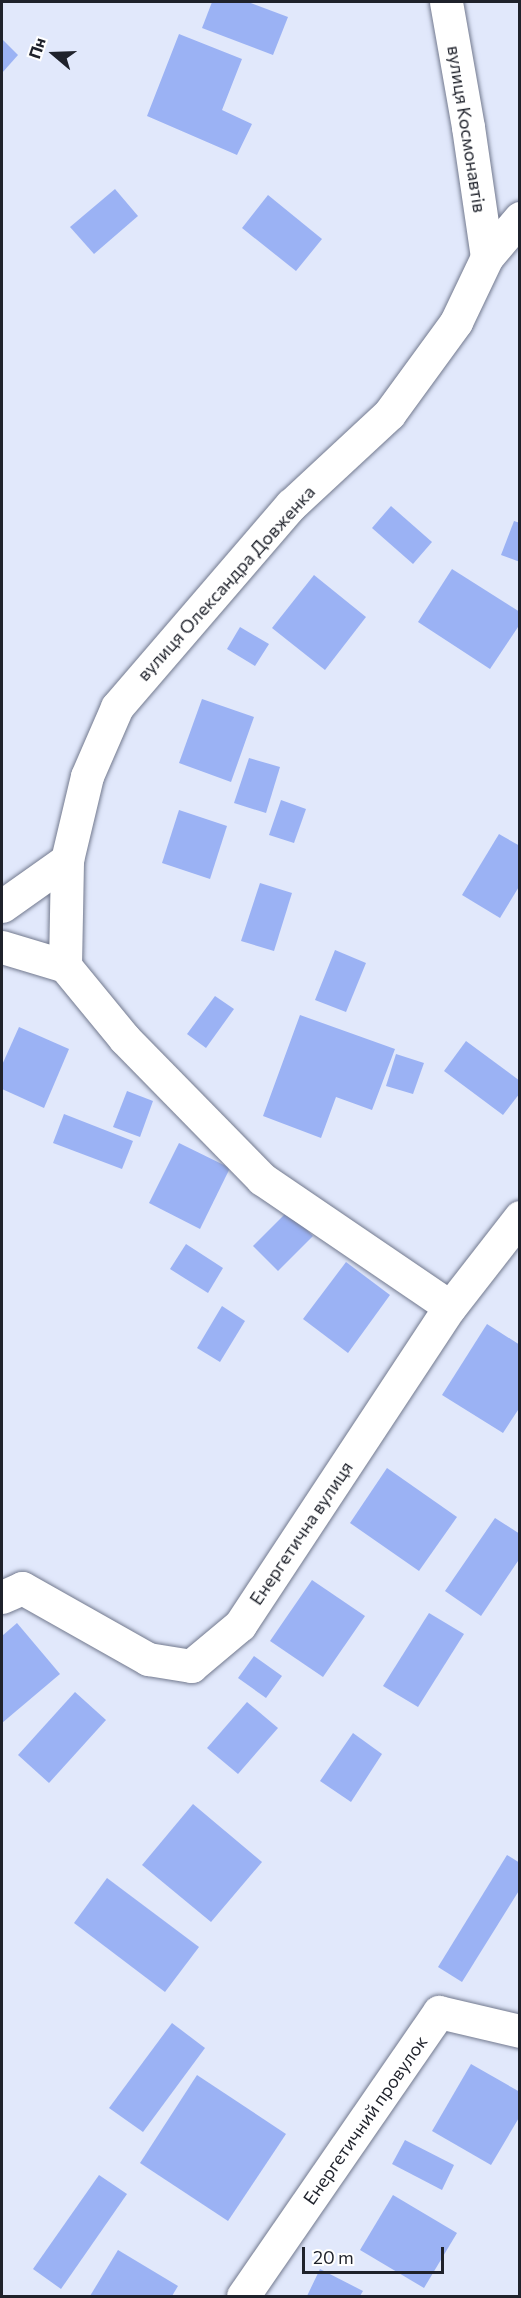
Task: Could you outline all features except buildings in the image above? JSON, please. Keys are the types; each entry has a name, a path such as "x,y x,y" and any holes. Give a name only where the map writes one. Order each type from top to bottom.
{"street":[{"name":"вулиця Космонавтів","path":"446,2 468,127 487,257"},
{"name":"вулиця Олександра Довженка","path":"65,966 67,860 87,776 117,707 291,505 389,414 456,322 487,257 519,218"},
{"path":"2,906 67,860"},
{"path":"2,947 65,966 125,1039 262,1179 450,1307"},
{"name":"Енергетична вулиця","path":"2,1597 22,1588 148,1659 190,1666 240,1625 450,1307 519,1217"},
{"name":"Енергетичний провулок","path":"243,2296 440,2012 519,2031"}]}
